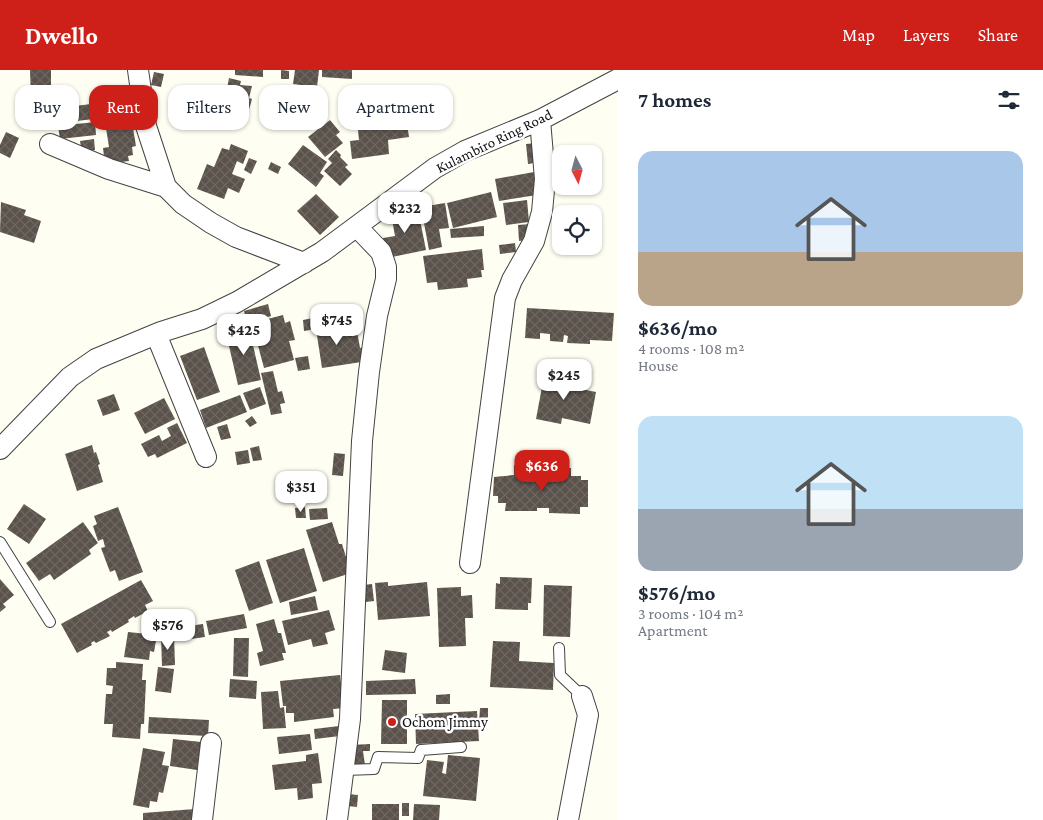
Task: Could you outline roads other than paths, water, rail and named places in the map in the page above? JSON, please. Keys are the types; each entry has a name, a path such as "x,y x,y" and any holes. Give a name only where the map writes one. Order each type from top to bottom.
{"street":[{"path":"138,70 146,126 166,187 183,204 236,237 304,263"},
{"name":"Kulambiro Ring Road","path":"0,449 70,377 96,359 156,334 202,319 237,302 304,263 357,227 435,168 466,151 540,120 618,79"},
{"path":"470,564 506,298 512,280 534,241 542,212 545,179 540,120"},
{"path":"50,144 109,169 166,187"},
{"path":"337,820 350,718 362,442 377,316 386,279 384,259 381,252 357,227"},
{"path":"156,334 206,457"},
{"path":"568,820 588,715 582,696"},
{"path":"202,820 211,743"}],"lane":[{"path":"0,542 50,622"},
{"path":"559,648 560,675 582,696"},
{"path":"344,770 374,769 378,757 418,758 421,750 461,747"}],"place":[{"name":"Ochom Jimmy","path":"392,722"}]}
